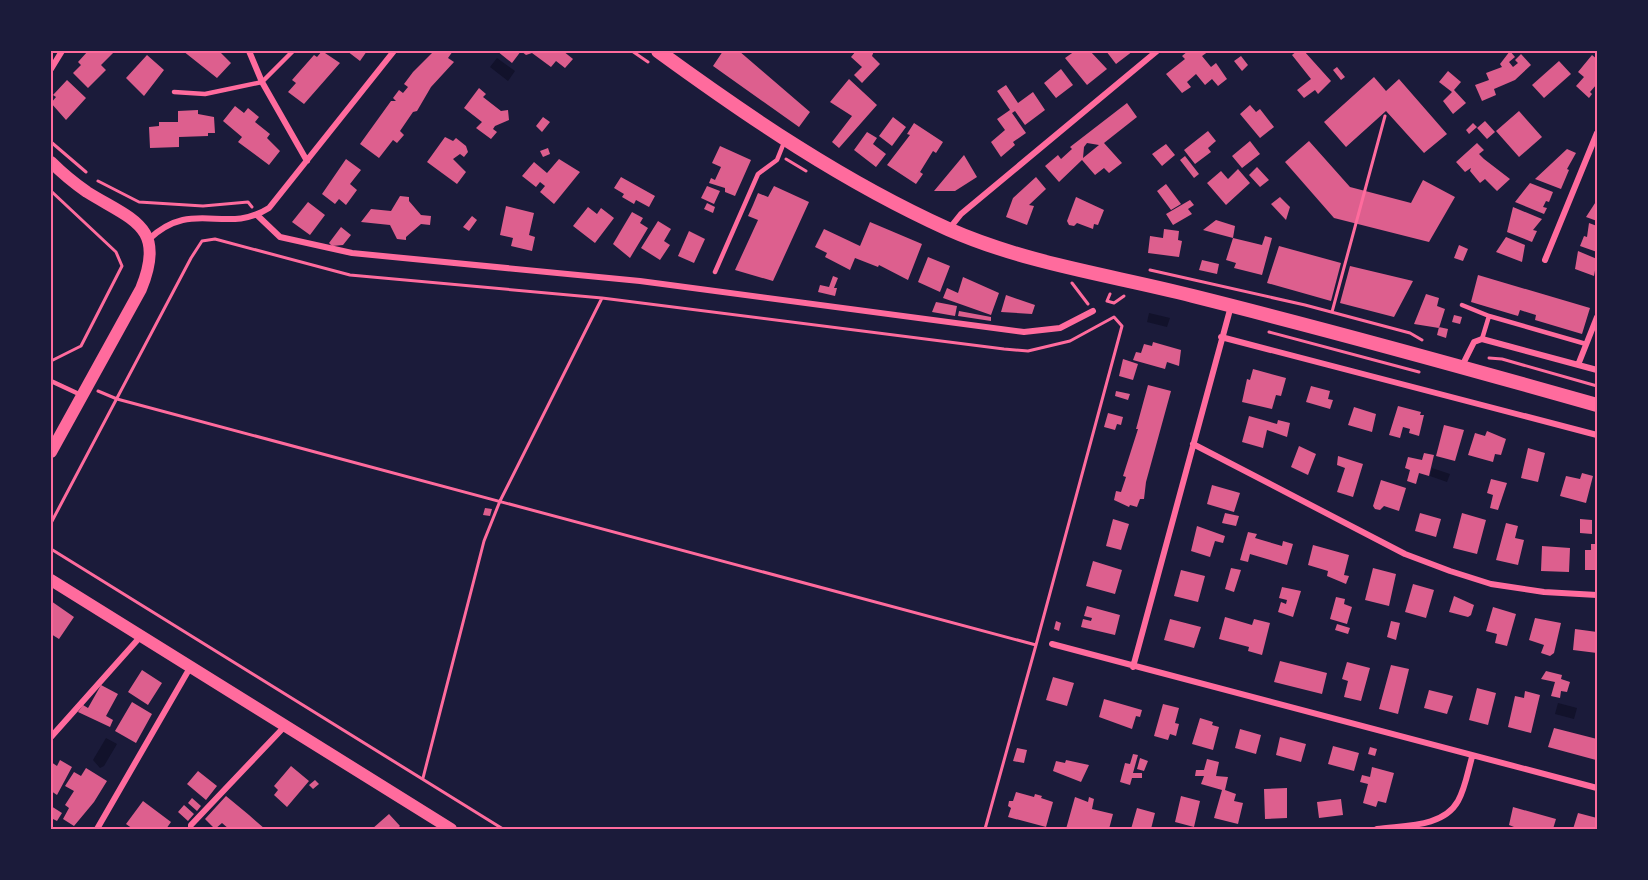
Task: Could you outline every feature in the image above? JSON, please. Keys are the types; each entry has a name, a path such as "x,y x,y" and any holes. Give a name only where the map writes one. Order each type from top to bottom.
{"main road":[{"path":"658,51 786,140 871,191 949,229 1016,255 1327,331 1464,360 1597,405"},
{"path":"51,162 78,186 133,218 152,251 150,267 141,289 51,452"},
{"path":"51,580 452,829"}],"street":[{"path":"51,69 62,51"},
{"path":"249,51 262,82 307,161"},
{"path":"147,240 168,223 187,217 241,219 258,215 269,208 394,51"},
{"path":"949,229 961,214 1157,51"},
{"path":"1545,260 1597,133"},
{"path":"258,215 280,237 352,253 640,281 1023,332 1060,328 1093,311"},
{"path":"1133,667 1221,337 1232,306"},
{"path":"1578,365 1597,317"},
{"path":"1221,337 1597,435"},
{"path":"1464,360 1474,342 1482,339 1597,369"},
{"path":"1193,444 1405,554 1450,572 1491,584 1544,592 1597,595"},
{"path":"51,737 142,635"},
{"path":"1052,644 1472,757 1597,788"},
{"path":"97,829 191,666"},
{"path":"191,829 191,825 286,725"},
{"path":"1377,829 1432,822 1448,814 1458,801 1472,757"}],"lane":[{"path":"174,92 205,94 262,82 293,51"},
{"path":"715,272 758,174 777,160 786,140"},
{"path":"1462,306 1586,344"},
{"path":"1482,339 1489,316"},
{"path":"51,381 85,391"}],"path":[{"path":"1327,331 1385,116"},
{"path":"51,142 93,178 139,202 203,206 248,202 258,215"},
{"path":"51,191 116,252 122,266 81,346 51,361"},
{"path":"51,523 191,258 202,241 215,238 350,275 602,298 1028,351 1070,341 1114,317 1122,326 986,829"},
{"path":"1143,268 1332,312 1410,333 1425,342"},
{"path":"1072,283 1093,311"},
{"path":"1110,294 1107,301 1114,303 1123,299 1124,296"},
{"path":"423,778 484,541 500,501 602,298"},
{"path":"1464,360 1502,359 1597,386"},
{"path":"85,391 1036,645"},
{"path":"51,549 502,829"}],"shaded area":[{"path":"497,58 515,71 508,81 490,67"},
{"path":"1149,313 1170,318 1167,327 1147,322"},
{"path":"1432,468 1450,474 1447,482 1430,476"},
{"path":"1558,703 1577,708 1574,719 1555,714"},
{"path":"106,738 117,744 104,766 100,768 93,760"}],"building":[{"path":"88,51 115,51 101,65 106,70 88,88 73,73 81,65 78,62"},
{"path":"183,51 223,51 221,53 231,63 217,78"},
{"path":"322,51 340,63 304,104 288,92 296,83 292,80 314,55 317,57"},
{"path":"347,51 367,51 360,61"},
{"path":"434,51 453,51 448,58 454,62 431,87 417,111 413,112 400,131 404,135 397,143 393,140 379,158 360,144 391,101 396,101 393,98 399,90 403,93 408,87 404,84 413,72"},
{"path":"497,51 521,51 512,63"},
{"path":"521,51 563,51 573,59 565,68 556,61 551,67 532,53 526,55"},
{"path":"723,51 739,51 810,112 799,127 713,66"},
{"path":"856,51 874,51 872,56 880,64 862,83 854,75 862,67 851,57"},
{"path":"1075,51 1090,51 1107,69 1087,85 1065,58"},
{"path":"1106,51 1133,51 1116,64"},
{"path":"1188,51 1209,51 1202,56 1211,67 1216,63 1227,79 1218,86 1212,79 1205,85 1196,74 1187,82 1191,87 1182,93 1166,74 1185,59 1182,56"},
{"path":"1297,51 1304,51 1331,81 1318,94 1315,90 1304,98 1297,90 1311,79 1292,55"},
{"path":"1510,51 1515,57 1509,62 1513,67 1518,63 1515,60 1521,54 1531,65 1515,80 1494,89 1496,95 1482,101 1475,85 1489,80 1486,73 1502,67 1500,64"},
{"path":"147,55 164,70 144,96 126,78"},
{"path":"1592,55 1597,59 1597,84 1590,92 1592,94 1589,98 1576,86 1584,77 1578,72"},
{"path":"1241,56 1248,65 1242,71 1234,61"},
{"path":"1559,61 1571,74 1544,98 1532,85"},
{"path":"1337,67 1345,77 1341,80 1333,70"},
{"path":"1061,69 1073,85 1056,98 1044,83"},
{"path":"1448,71 1461,82 1454,90 1466,103 1453,114 1443,101 1452,92 1439,82"},
{"path":"1374,77 1386,91 1399,79 1447,134 1424,153 1386,111 1346,147 1324,122"},
{"path":"849,79 877,105 839,148 832,142 852,116 830,102"},
{"path":"67,80 86,98 66,120 51,103 56,97 53,95"},
{"path":"1006,85 1018,103 1033,92 1045,110 1025,125 1015,111 1012,113 1026,133 1013,142 1015,145 1001,157 991,142 1005,130 997,119 1010,110 997,91"},
{"path":"479,88 486,94 483,97 501,111 508,110 509,120 495,126 493,129 497,132 491,139 476,128 482,122 464,108"},
{"path":"1127,103 1137,117 1104,143 1122,163 1109,173 1104,168 1095,175 1082,160 1059,182 1045,166 1058,155 1061,159 1072,149 1070,147","holes":["1087,143 1099,145 1083,158 1084,147"]},
{"path":"1250,105 1256,112 1260,109 1274,127 1260,138 1240,114"},
{"path":"235,106 244,113 248,108 259,117 255,122 270,134 267,138 280,151 269,165 238,142 242,137 223,121"},
{"path":"198,110 198,114 214,117 215,133 208,133 208,136 179,137 179,147 150,148 149,127 159,126 159,122 178,122 178,111"},
{"path":"1519,111 1542,137 1519,157 1496,131"},
{"path":"543,117 550,122 542,132 536,126"},
{"path":"893,117 906,127 892,146 879,136"},
{"path":"1485,121 1495,132 1487,139 1477,128"},
{"path":"914,123 943,142 936,153 933,151 920,172 923,174 916,184 887,165 910,135 907,134"},
{"path":"1473,123 1477,127 1469,134 1466,130"},
{"path":"1208,131 1216,141 1208,148 1211,152 1195,164 1184,150"},
{"path":"867,132 877,138 873,144 886,154 876,167 854,150"},
{"path":"445,137 453,141 456,138 466,146 468,152 464,157 460,154 453,159 466,172 457,184 427,162"},
{"path":"1250,141 1260,154 1242,168 1232,156"},
{"path":"1309,141 1350,187 1411,203 1423,180 1455,197 1429,242 1334,218 1285,162"},
{"path":"1477,143 1484,150 1479,154 1510,179 1497,191 1485,179 1480,183 1470,171 1471,168 1465,172 1456,162"},
{"path":"1166,144 1175,155 1162,166 1152,154"},
{"path":"720,146 751,160 735,196 725,192 725,188 709,183 711,178 715,180 721,167 712,163"},
{"path":"548,148 550,154 543,157 540,151"},
{"path":"1567,149 1576,153 1567,169 1569,170 1561,189 1535,179"},
{"path":"964,155 977,177 955,191 934,191"},
{"path":"1185,156 1199,174 1194,178 1180,160"},
{"path":"346,159 361,170 350,184 357,190 346,205 339,199 335,204 322,194"},
{"path":"559,159 580,172 554,204 540,192 545,186 540,182 536,187 522,176 534,162 547,173"},
{"path":"1257,167 1269,180 1260,187 1249,175"},
{"path":"1238,169 1250,183 1226,205 1207,183 1221,171 1228,179"},
{"path":"621,177 655,196 649,207 636,200 634,204 622,197 624,194 614,188"},
{"path":"1036,177 1046,189 1029,205 1034,206 1027,225 1006,217 1013,198"},
{"path":"1530,183 1553,192 1549,202 1546,201 1543,207 1547,208 1544,214 1515,202"},
{"path":"1166,184 1181,204 1171,210 1157,191"},
{"path":"707,186 720,191 714,204 701,198"},
{"path":"774,186 809,202 773,281 735,270 758,220 748,216 758,193 768,197"},
{"path":"400,196 409,197 409,201 421,215 431,216 430,225 421,224 406,237 406,240 397,239 390,225 361,222 371,209 391,211"},
{"path":"1076,197 1104,210 1098,225 1094,224 1093,229 1077,223 1074,226 1069,225 1067,221"},
{"path":"1280,197 1290,207 1286,220 1271,204"},
{"path":"1190,200 1194,205 1188,209 1192,214 1173,225 1166,214"},
{"path":"1597,200 1597,221 1586,217"},
{"path":"308,202 325,215 310,235 292,222"},
{"path":"707,203 715,207 713,213 704,209"},
{"path":"506,206 534,213 529,235 535,237 532,251 511,246 513,238 500,235"},
{"path":"588,207 597,214 601,208 614,218 595,243 573,226"},
{"path":"1513,207 1542,219 1533,230 1537,231 1532,242 1507,232"},
{"path":"632,212 643,218 640,223 648,228 630,258 613,244"},
{"path":"472,216 477,220 469,231 463,227"},
{"path":"1216,220 1235,226 1233,238 1203,230"},
{"path":"658,221 671,229 664,241 670,245 660,260 641,248"},
{"path":"870,222 922,244 908,280 879,265 878,267 855,258 850,270 825,257 827,253 815,247 824,229 860,246"},
{"path":"1589,223 1597,226 1597,252 1580,246 1584,236 1587,237"},
{"path":"341,227 351,235 343,245 332,246 329,243"},
{"path":"1164,229 1179,231 1178,240 1182,241 1179,257 1148,253 1150,236 1163,238"},
{"path":"689,231 705,239 694,263 678,256"},
{"path":"1265,236 1272,238 1262,275 1234,268 1236,263 1226,260 1233,238 1262,245"},
{"path":"1506,237 1525,245 1522,262 1496,252"},
{"path":"1459,245 1468,249 1463,261 1454,258"},
{"path":"1279,246 1341,263 1331,301 1267,283"},
{"path":"1578,251 1597,259 1594,276 1575,269"},
{"path":"928,257 950,266 940,292 918,282"},
{"path":"1202,260 1219,264 1217,274 1199,270"},
{"path":"1350,266 1413,281 1394,317 1340,303"},
{"path":"1478,275 1590,308 1582,334 1535,320 1536,315 1520,310 1518,316 1471,302"},
{"path":"833,276 838,278 834,288 837,288 835,296 818,292 820,285 829,287"},
{"path":"963,277 999,293 991,315 943,298 947,288 958,293"},
{"path":"1426,294 1439,298 1437,306 1445,309 1439,328 1414,324"},
{"path":"1006,295 1035,305 1032,314 1001,312"},
{"path":"936,302 957,306 955,316 932,312"},
{"path":"959,311 991,317 991,321 958,316"},
{"path":"1454,315 1462,317 1460,324 1452,322"},
{"path":"1439,327 1448,329 1446,338 1437,335"},
{"path":"1153,342 1181,350 1179,366 1167,362 1165,369 1133,360 1136,352 1141,353 1144,344 1152,346"},
{"path":"1123,359 1138,364 1133,380 1119,376"},
{"path":"1253,369 1286,378 1281,396 1276,395 1272,409 1242,402 1247,379 1250,380"},
{"path":"1148,385 1171,391 1146,482 1144,499 1140,499 1137,507 1130,505 1129,507 1114,500 1116,491 1121,492 1126,477 1123,476 1138,429 1136,429"},
{"path":"1311,386 1330,391 1328,399 1333,400 1330,409 1306,402"},
{"path":"1116,391 1130,394 1128,400 1115,396"},
{"path":"1398,406 1421,412 1420,415 1424,415 1419,436 1409,433 1410,429 1403,427 1400,438 1389,435"},
{"path":"1354,407 1376,414 1372,432 1348,425"},
{"path":"1108,413 1123,417 1121,425 1117,424 1115,430 1104,427"},
{"path":"1249,416 1277,424 1278,420 1290,423 1287,437 1267,430 1263,448 1242,442"},
{"path":"1444,425 1464,430 1455,461 1436,456"},
{"path":"1487,431 1506,439 1501,455 1495,454 1493,462 1468,455 1475,433 1485,436"},
{"path":"1299,446 1316,454 1308,475 1291,467"},
{"path":"1528,448 1545,453 1538,482 1521,478"},
{"path":"1424,453 1434,455 1429,476 1419,473 1416,484 1407,481 1410,470 1405,468 1408,457 1422,460"},
{"path":"1338,456 1363,464 1353,497 1337,492 1345,468 1337,465"},
{"path":"1582,473 1593,476 1586,503 1560,496 1566,476 1580,479"},
{"path":"1491,479 1507,483 1498,510 1490,508 1493,495 1487,493"},
{"path":"1381,480 1406,488 1399,511 1384,506 1380,510 1373,506"},
{"path":"1212,485 1240,493 1234,512 1207,504"},
{"path":"485,508 492,509 490,516 483,515"},
{"path":"1225,513 1239,516 1236,526 1222,523"},
{"path":"1420,513 1441,519 1436,537 1415,531"},
{"path":"1462,513 1486,520 1477,554 1453,548"},
{"path":"1113,519 1129,524 1121,550 1106,546"},
{"path":"1580,519 1592,520 1592,534 1580,533"},
{"path":"1506,523 1518,526 1515,538 1524,540 1518,565 1496,560"},
{"path":"1197,526 1225,536 1223,543 1215,541 1210,557 1191,551"},
{"path":"1248,532 1257,534 1255,538 1282,546 1283,541 1293,544 1287,565 1250,554 1248,562 1240,560"},
{"path":"1591,544 1597,544 1597,570 1585,570 1585,550 1591,550"},
{"path":"1313,545 1349,555 1344,575 1349,576 1346,584 1327,576 1328,571 1308,565"},
{"path":"1542,546 1570,548 1569,572 1541,571"},
{"path":"1093,561 1122,570 1115,594 1086,586"},
{"path":"1231,568 1241,570 1234,592 1225,589"},
{"path":"1373,568 1396,574 1389,606 1365,600"},
{"path":"1181,570 1205,576 1198,602 1174,596"},
{"path":"1413,584 1434,590 1426,618 1405,612"},
{"path":"1282,587 1301,591 1293,617 1278,612 1281,602 1286,604 1287,600 1279,598"},
{"path":"1454,596 1474,605 1471,615 1468,617 1449,612"},
{"path":"1336,597 1345,599 1344,604 1352,607 1347,624 1330,619"},
{"path":"51,601 74,617 59,639 51,634"},
{"path":"1087,606 1120,615 1115,635 1081,627 1083,619 1091,621 1092,618 1084,616"},
{"path":"1493,607 1516,614 1507,646 1495,643 1497,634 1486,631"},
{"path":"1225,617 1252,625 1254,619 1270,623 1262,655 1248,651 1249,647 1219,639"},
{"path":"1535,618 1561,623 1554,653 1550,656 1541,653 1544,645 1529,640"},
{"path":"1170,619 1201,627 1194,648 1164,640"},
{"path":"1056,621 1061,623 1059,631 1054,629"},
{"path":"1391,621 1400,623 1396,640 1387,637"},
{"path":"1337,624 1350,628 1348,634 1335,630"},
{"path":"1575,629 1597,632 1597,653 1573,650"},
{"path":"1280,661 1327,673 1322,694 1274,682"},
{"path":"1347,662 1370,668 1361,701 1344,697 1348,681 1342,679"},
{"path":"1391,665 1409,669 1398,714 1379,709"},
{"path":"142,670 162,683 148,705 128,692"},
{"path":"1546,671 1562,675 1561,679 1570,682 1567,692 1561,691 1560,698 1551,696 1555,682 1541,679"},
{"path":"1053,677 1074,683 1067,706 1046,700"},
{"path":"101,685 118,694 106,716 113,720 110,727 78,712 83,705 88,708"},
{"path":"1477,688 1496,693 1488,725 1469,720"},
{"path":"1429,690 1453,696 1447,714 1424,708"},
{"path":"1525,691 1540,695 1531,733 1508,727 1515,696 1524,698"},
{"path":"1104,699 1142,710 1140,717 1136,716 1132,729 1099,717"},
{"path":"132,702 152,714 136,743 115,731"},
{"path":"1163,704 1179,708 1175,723 1179,724 1176,736 1170,734 1168,740 1154,736"},
{"path":"1200,718 1213,722 1212,725 1219,727 1213,750 1192,744"},
{"path":"1554,728 1597,739 1596,760 1548,747"},
{"path":"1240,729 1261,735 1256,754 1235,748"},
{"path":"1280,737 1306,744 1301,762 1276,755"},
{"path":"1333,746 1359,753 1354,771 1328,764"},
{"path":"1370,747 1377,749 1375,756 1368,754"},
{"path":"1017,748 1027,750 1024,763 1013,761"},
{"path":"1133,754 1138,755 1133,773 1142,773 1142,778 1132,778 1130,785 1120,782 1125,763 1130,764"},
{"path":"1140,758 1148,761 1144,771 1137,769"},
{"path":"1207,759 1219,762 1216,776 1228,777 1225,790 1236,794 1234,801 1243,803 1238,824 1214,818 1222,790 1201,784 1204,776 1195,776 1196,770 1204,770"},
{"path":"60,760 72,767 57,795 51,791 51,762 57,766"},
{"path":"1066,760 1089,765 1081,782 1053,771 1056,761 1065,763"},
{"path":"291,766 309,781 287,807 274,795 278,790 274,786"},
{"path":"1372,767 1394,773 1386,803 1378,801 1376,807 1363,803 1368,784 1360,782 1362,775 1370,777"},
{"path":"86,768 107,781 94,802 74,826 63,819 69,808 65,805 74,791 65,786 74,772 81,776"},
{"path":"198,771 217,786 206,800 187,784"},
{"path":"315,780 319,784 313,789 309,785"},
{"path":"1287,788 1287,818 1265,819 1264,789"},
{"path":"1016,792 1034,797 1035,794 1053,802 1046,827 1008,817 1011,808 1008,806 1009,801 1013,801"},
{"path":"226,796 265,829 229,829 222,823 215,829 205,819"},
{"path":"1181,796 1200,801 1194,827 1175,822"},
{"path":"1075,797 1088,802 1089,797 1094,799 1092,809 1113,814 1109,829 1066,829"},
{"path":"192,798 201,806 197,811 188,803"},
{"path":"1341,799 1343,815 1319,818 1317,802"},
{"path":"143,801 171,822 166,829 133,829 126,824"},
{"path":"184,805 194,814 188,821 178,812"},
{"path":"51,806 62,813 57,821 51,818"},
{"path":"1513,807 1556,819 1553,829 1513,829 1514,827 1509,825"},
{"path":"1137,808 1155,813 1151,829 1131,829"},
{"path":"1578,813 1597,818 1597,829 1573,829"},
{"path":"389,814 400,826 397,829 372,829"}]}
